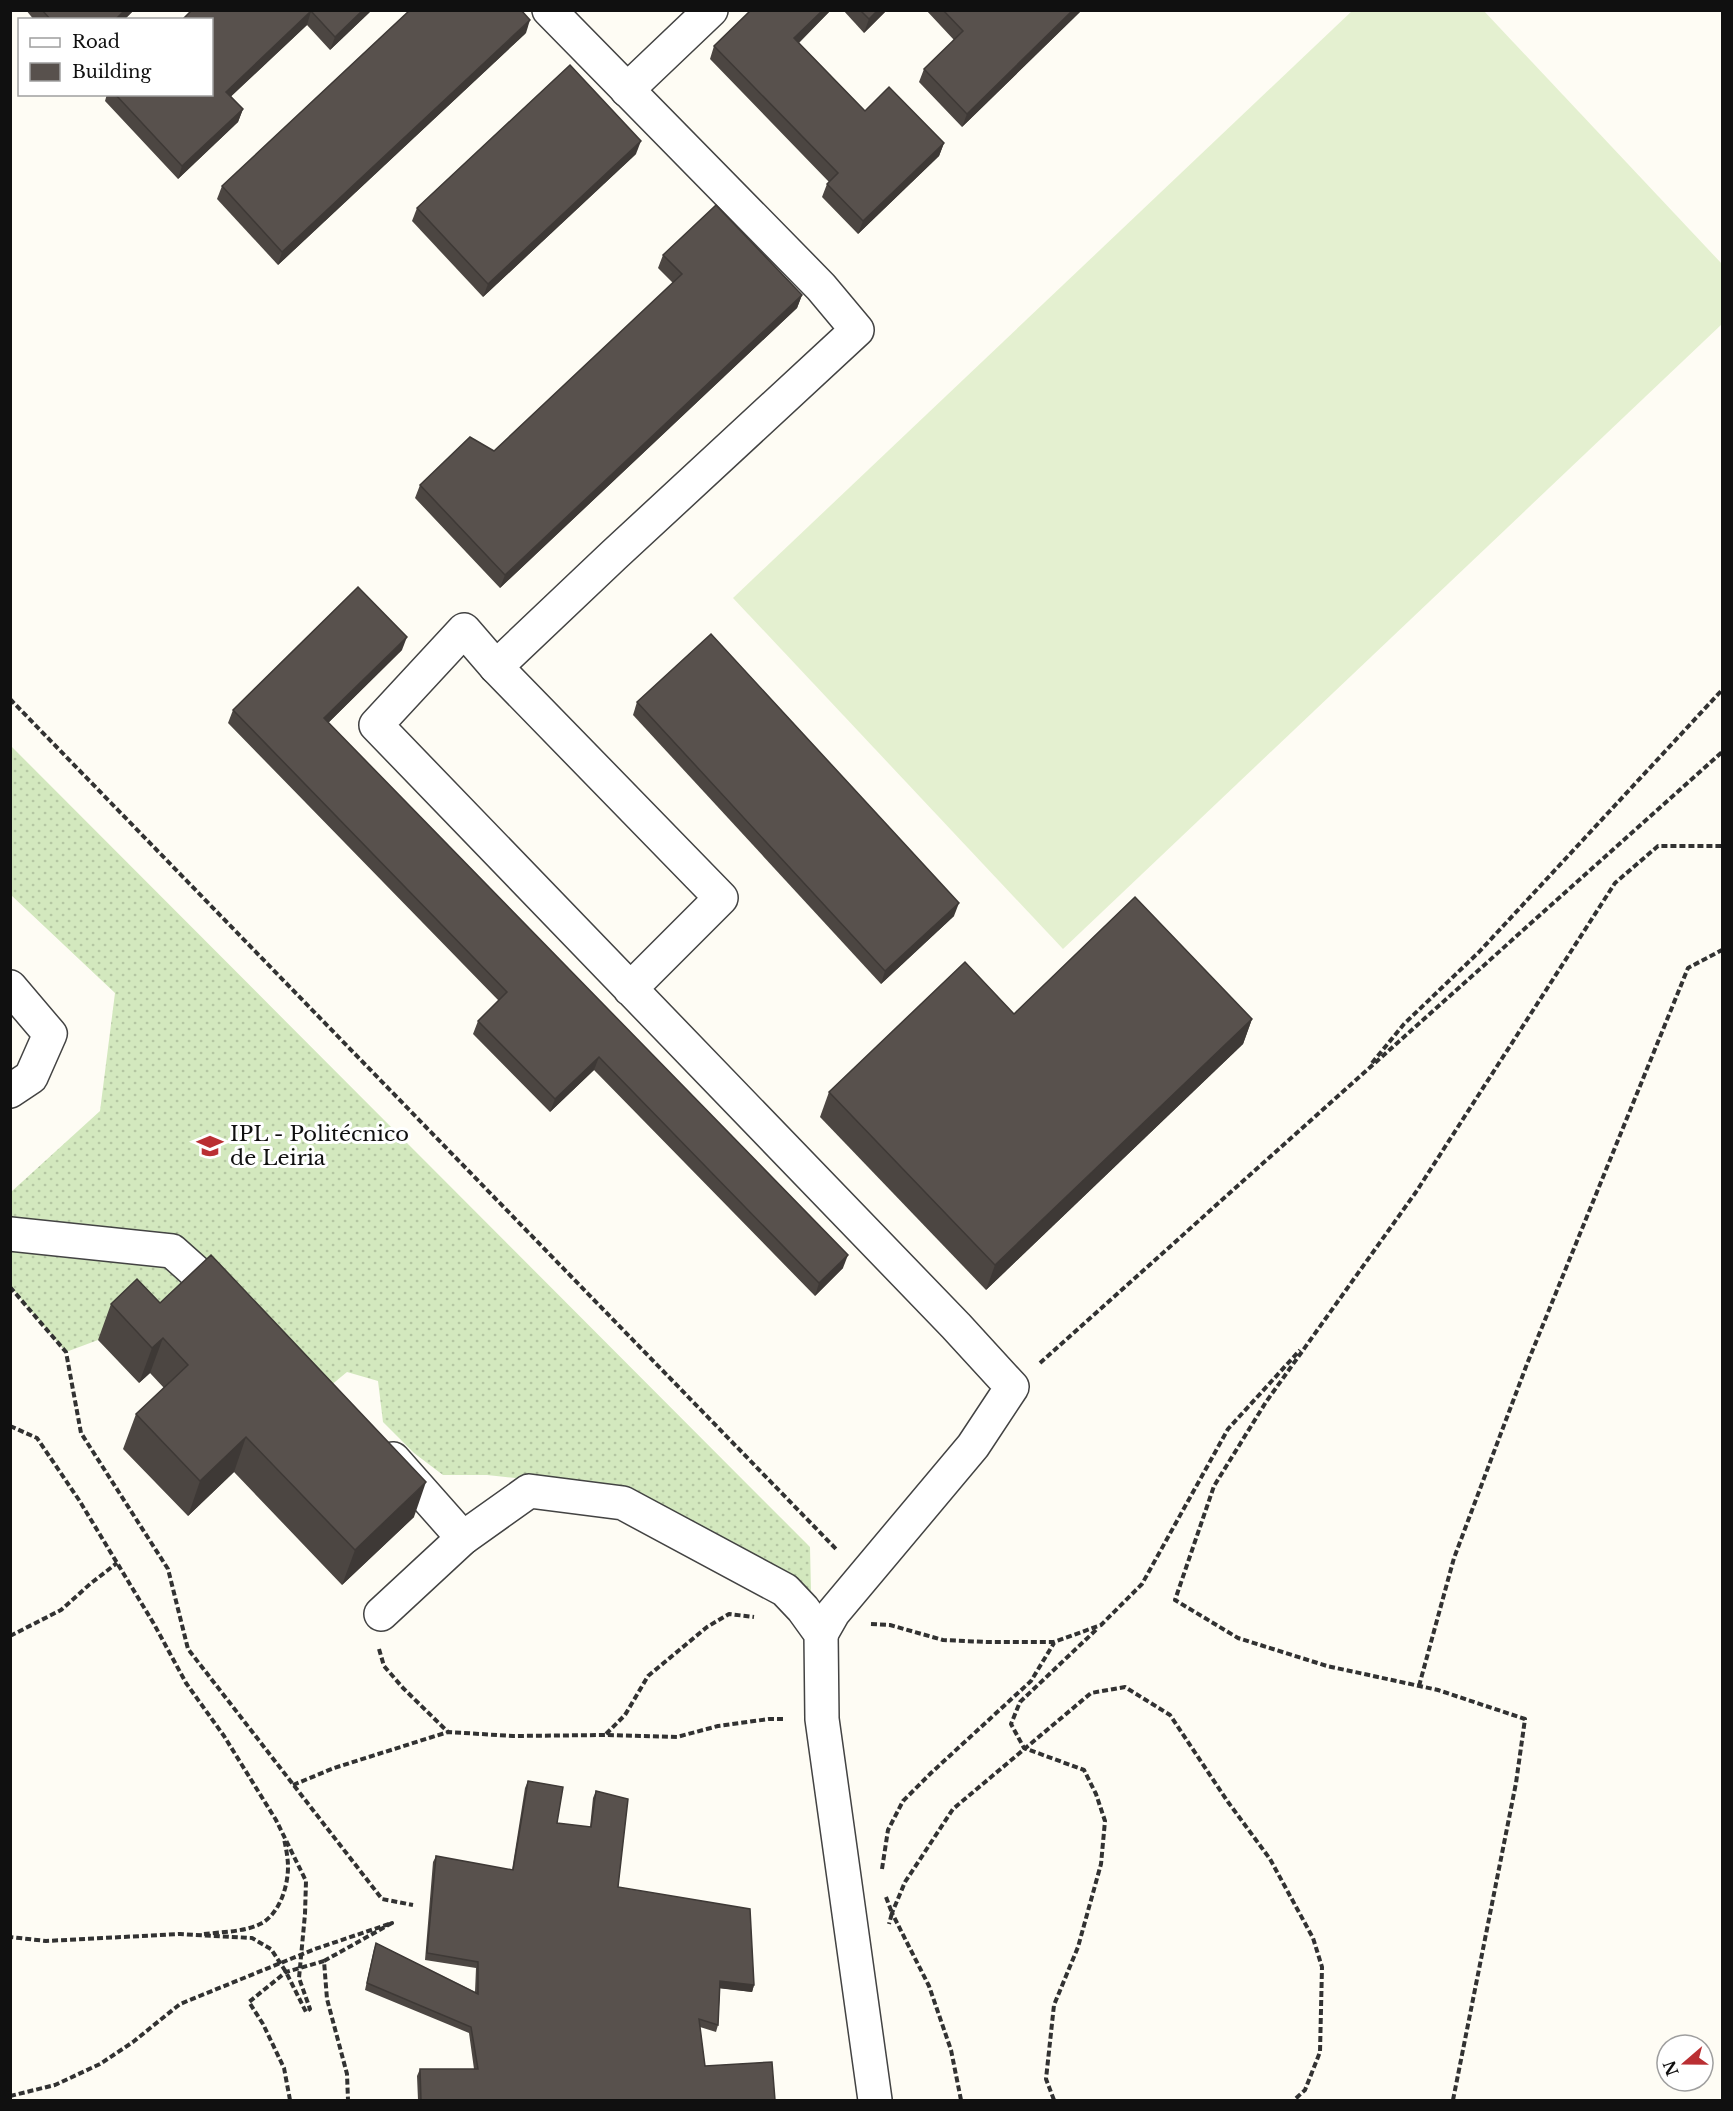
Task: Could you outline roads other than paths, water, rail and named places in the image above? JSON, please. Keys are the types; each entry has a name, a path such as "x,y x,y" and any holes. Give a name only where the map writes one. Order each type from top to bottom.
{"lane":[{"path":"496,667 857,330 821,287 549,10"},
{"path":"627,90 711,10"},
{"path":"630,988 721,898 496,667 464,630 376,725 956,1326 1012,1387 973,1446 828,1611 822,1719 875,2100"},
{"path":"10,987 50,1034 31,1077 10,1091"},
{"path":"10,1234 172,1251 252,1322"},
{"path":"372,1436 463,1538"},
{"path":"381,1614 463,1538 529,1491 623,1503 828,1611"}],"place":[{"name":"IPL - Politécnico de Leiria","path":"210,1146"}]}
